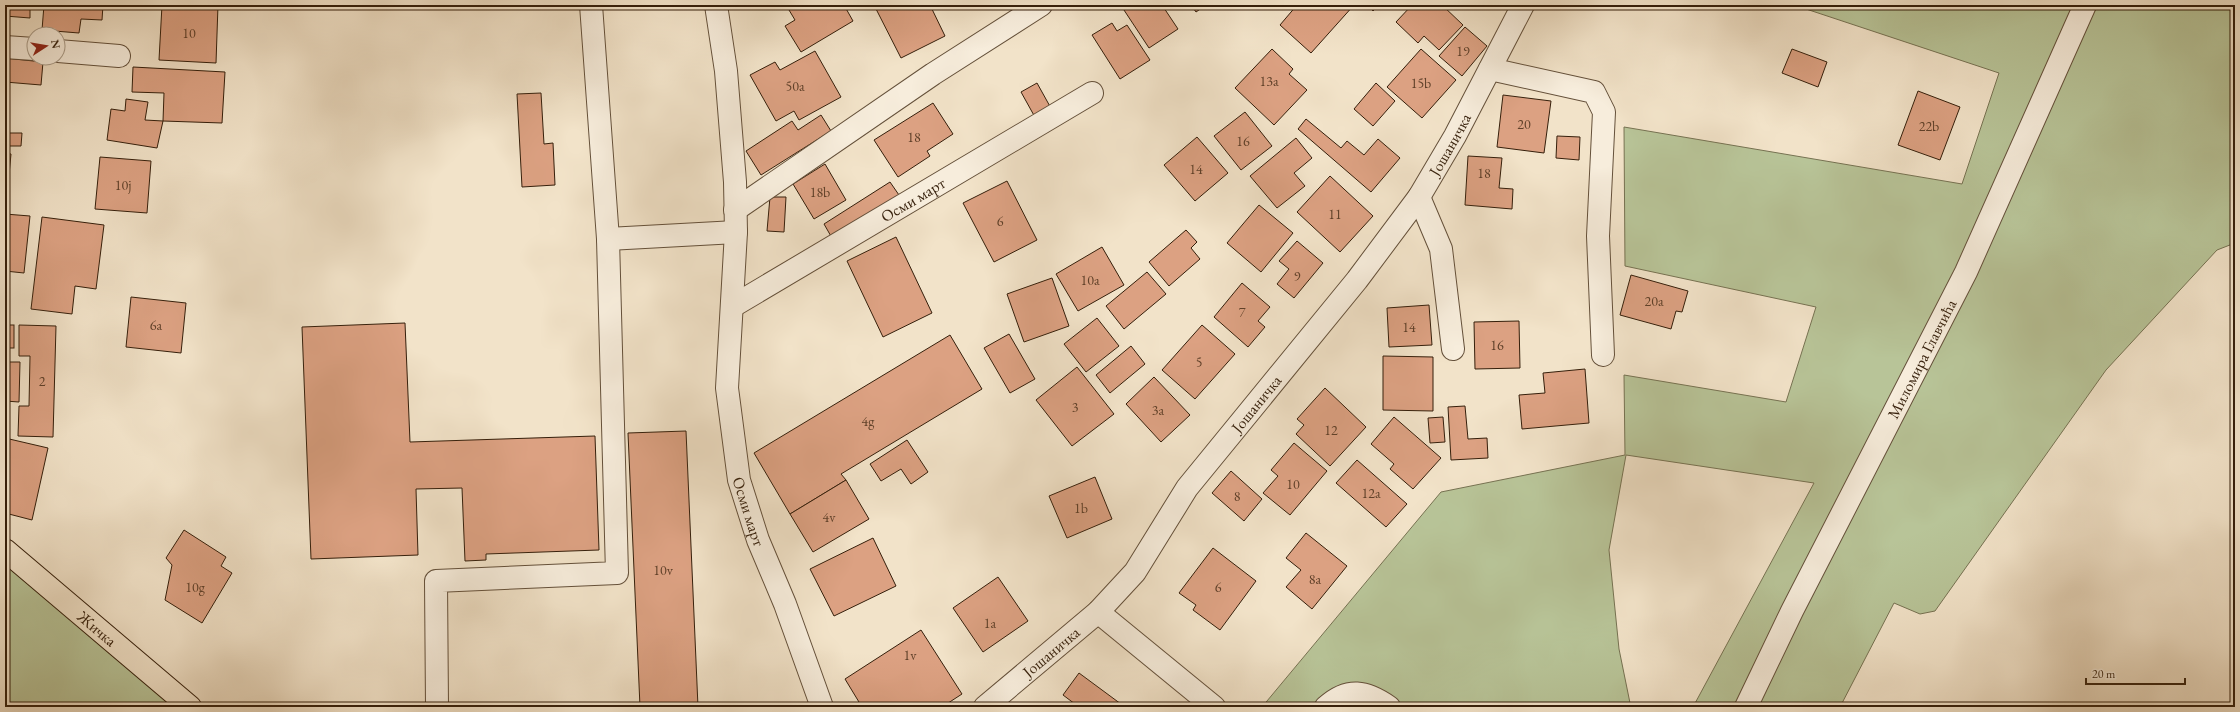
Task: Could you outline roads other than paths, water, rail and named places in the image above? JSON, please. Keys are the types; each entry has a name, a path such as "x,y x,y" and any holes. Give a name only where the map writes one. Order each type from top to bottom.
{"main road":[{"name":"Жичка","path":"6,551 190,707"}],"street":[{"path":"437,707 436,581 618,573 608,239 591,5"},
{"name":"Осми март","path":"716,5 726,71 735,182 736,232 728,388 739,480 758,540 785,604 822,707"},
{"path":"735,210 933,74 1041,5"},
{"name":"Јошаничка","path":"985,707 1098,612 1135,572 1188,488 1357,280 1419,197 1455,136 1523,5"},
{"name":"Миломира Главчића","path":"1746,707 1792,611 1966,272 2085,5"},
{"path":"5,47 26,48"},
{"path":"66,52 119,56"},
{"path":"1490,69 1594,92 1604,112 1598,236 1603,355"},
{"name":"Осми март","path":"733,306 1092,93"},
{"path":"1419,197 1441,249 1453,349"},
{"path":"608,239 736,232"},
{"path":"1098,612 1214,707"},
{"path":"1326,707 1337,697 1361,693 1373,696 1389,707"}]}
